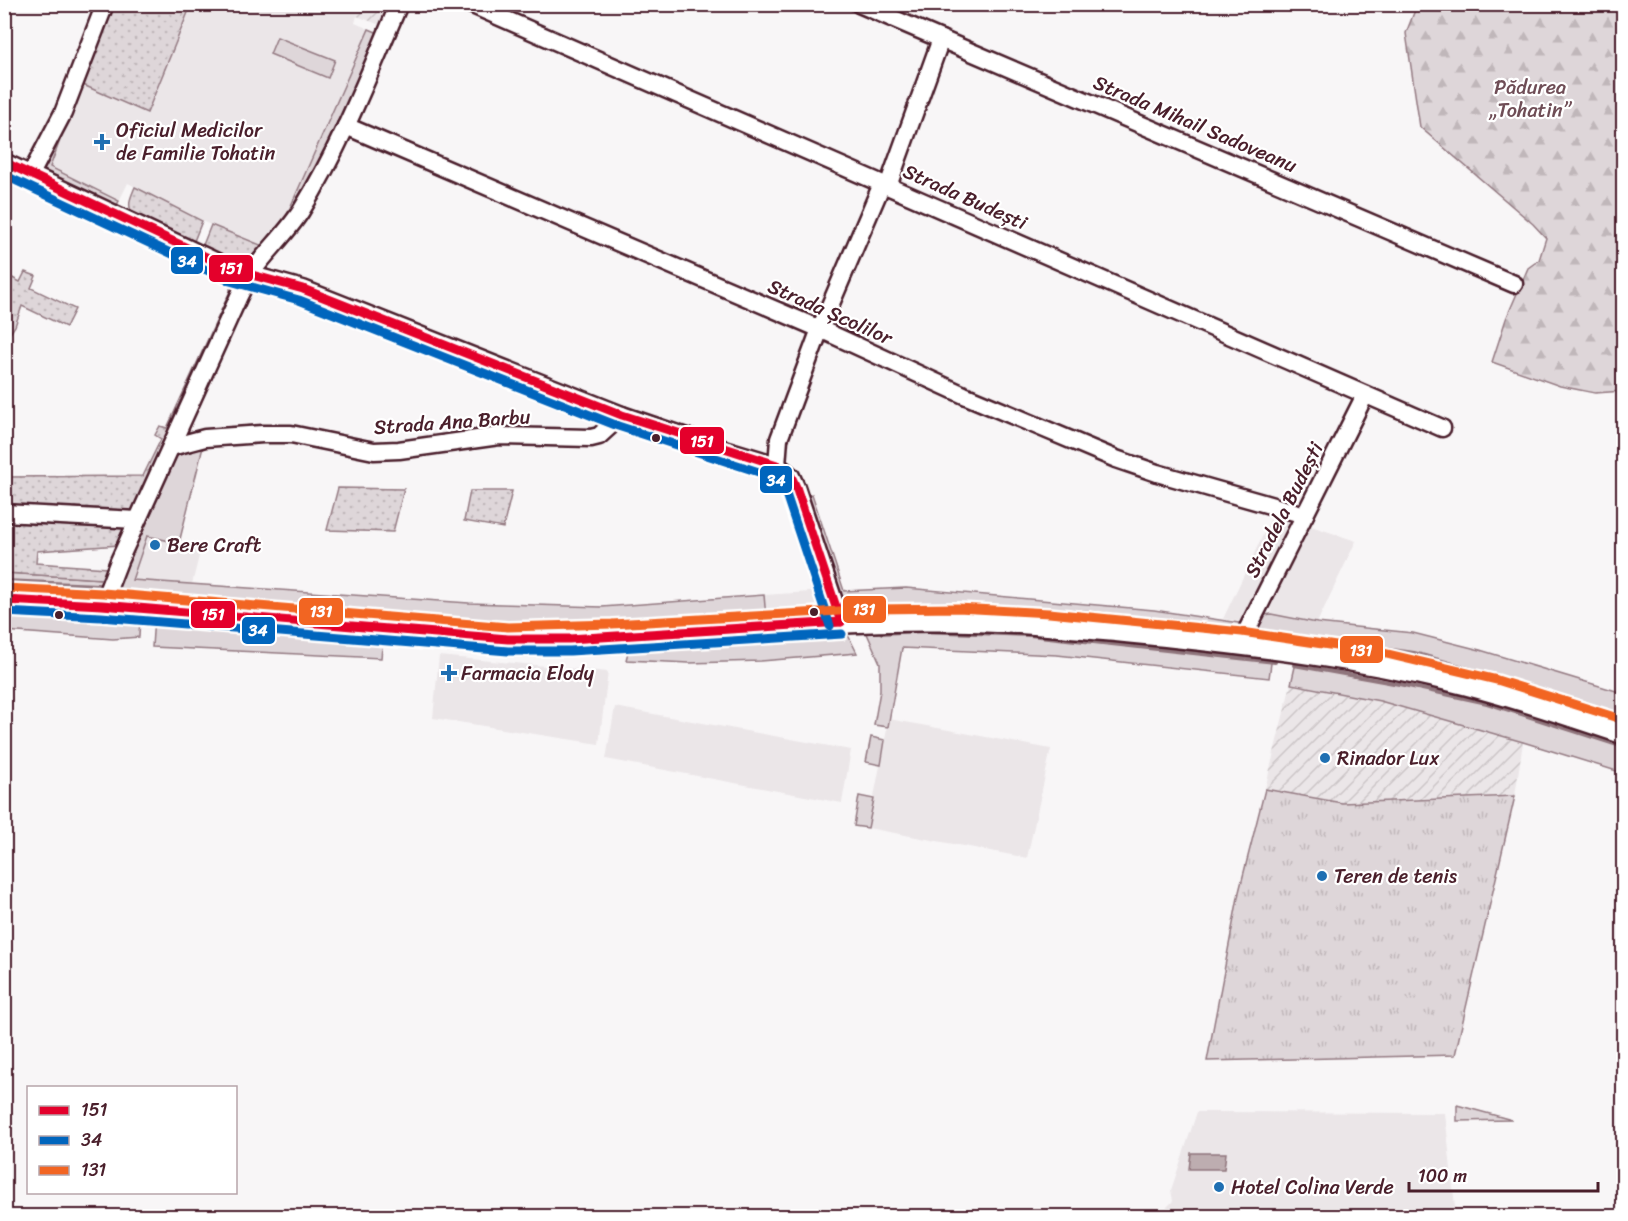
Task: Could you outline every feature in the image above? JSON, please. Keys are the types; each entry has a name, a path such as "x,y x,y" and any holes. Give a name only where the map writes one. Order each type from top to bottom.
{"main road":[{"path":"4,600 102,605 508,639 569,639 841,622 928,620 1015,622 1240,644 1386,666 1511,696 1623,733"}],"street":[{"path":"31,174 63,113 105,4"},
{"path":"102,605 138,520 251,274 287,232 301,211 346,126 399,4"},
{"name":"Strada Budești","path":"470,4 1442,428"},
{"name":"Strada Mihail Sadoveanu","path":"859,4 1514,284"},
{"path":"777,465 779,439 820,329 885,185 941,39"},
{"name":"Strada Școlilor","path":"346,126 820,329 964,395 1116,459 1305,515"},
{"path":"4,162 234,270 303,289 622,415 777,465 791,476 796,488 841,622"},
{"name":"Stradela Budești","path":"1240,644 1365,395"},
{"name":"Strada Ana Barbu","path":"171,447 205,438 263,434 301,435 374,451 399,450 499,436 591,438 599,435 622,415"},
{"path":"4,513 138,520"}],"shaded area":[{"path":"191,5 360,5 355,23 369,29 282,226 263,246 206,223 128,183 119,201 50,167 81,84 147,113"},
{"path":"360,5 376,5 392,10 385,27 357,16"},
{"path":"1273,514 1287,518 1291,526 1243,622 1223,619"},
{"path":"1311,526 1356,541 1317,623 1271,614 1270,605 1305,530"},
{"path":"147,536 201,548 192,584 131,580"},
{"path":"825,591 827,603 821,613 766,618 764,595"},
{"path":"439,656 608,672 599,744 433,718"},
{"path":"1291,684 1380,701 1523,742 1515,796 1342,803 1265,789"},
{"path":"615,707 851,750 842,803 606,759"},
{"path":"889,719 1051,749 1027,858 868,828"},
{"name":"Hotel Colina Verde","path":"1197,1112 1445,1113 1456,1216 1163,1216 1165,1209 1173,1201 1171,1190"},
{"path":"1191,1153 1226,1153 1224,1169 1189,1169"}],"green space":[{"path":"111,5 191,5 147,113 81,84"},
{"name":"Pădurea „Tohatin”","path":"1417,5 1623,5 1623,391 1595,393 1560,386 1492,362 1506,319 1528,268 1539,260 1546,238 1533,224 1420,127 1406,33"},
{"path":"369,29 381,34 322,164 282,226"},
{"path":"277,37 335,60 328,78 270,54"},
{"path":"81,84 50,167 119,201 116,207 42,175"},
{"path":"4,170 228,278 235,292 132,513 128,514 119,545 37,551 36,563 107,568 103,579 5,573 5,477 143,476 161,439 155,435 160,426 167,428 230,287 5,177"},
{"path":"135,187 202,221 194,241 189,242 132,214 130,203"},
{"path":"211,225 263,246 256,254 242,261 220,256 204,248 203,245"},
{"path":"25,272 36,276 31,288 75,309 66,327 22,306 15,326 9,335 5,333 5,274 20,282"},
{"path":"204,443 179,543 147,536 132,580 469,603 602,607 764,595 766,618 555,631 495,630 115,596 118,580 171,459"},
{"path":"338,488 404,489 393,532 327,530"},
{"path":"470,491 512,491 503,528 464,521"},
{"path":"812,494 844,591 906,588 1154,610 1246,624 1236,634 854,613 848,611 841,598 806,495"},
{"path":"5,573 103,579 97,590 88,593 5,589"},
{"path":"5,608 140,615 139,637 113,639 5,631"},
{"path":"1271,614 1317,623 1413,633 1480,650 1623,693 1623,726 1258,638 1256,629 1259,616"},
{"path":"154,617 383,637 381,658 152,647"},
{"path":"865,629 1027,630 1272,656 1269,678 1057,655 902,648 888,727 874,725 880,691 880,663"},
{"path":"846,631 857,653 761,661 689,663 626,660 630,644 726,637 750,644 789,642 814,633"},
{"path":"1297,658 1467,691 1623,741 1623,773 1380,701 1291,684"},
{"path":"871,737 885,740 881,765 866,762"},
{"path":"1265,789 1342,803 1515,796 1455,1055 1207,1061 1239,892"},
{"path":"859,796 874,799 868,828 854,826"},
{"path":"1457,1105 1512,1120 1457,1121"}],"waterway":[{"path":"4,581 98,585"},
{"path":"117,593 497,625 758,613"},
{"path":"847,605 956,604 1081,611 1237,629"},
{"path":"882,633 918,631 1030,635 1275,662"},
{"path":"1259,631 1414,653 1517,682 1624,718"},
{"path":"1294,665 1487,703 1624,747"}],"transit line":[{"name":"151","path":"4,162 234,270 303,289 622,415 777,465 791,476 796,487 841,622"},
{"name":"34","path":"4,175 230,281 299,300 618,426 771,476 781,484 785,491 830,626"},
{"name":"131","path":"5,588 103,593 508,627 612,624 874,609 958,608 1049,613 1242,632 1383,653 1497,680 1624,720"},
{"name":"151","path":"4,600 102,605 508,639 569,639 841,622"},
{"name":"34","path":"4,612 101,617 508,651 570,651 842,634"}],"place":[{"name":"Oficiul Medicilor de Familie Tohatin","path":"102,142"},
{"name":"Bere Craft","path":"155,545"},
{"name":"Farmacia Elody","path":"449,673"},
{"name":"Rinador Lux","path":"1325,758"},
{"name":"Teren de tenis","path":"1322,876"},
{"name":"Hotel Colina Verde","path":"1219,1187"}]}
